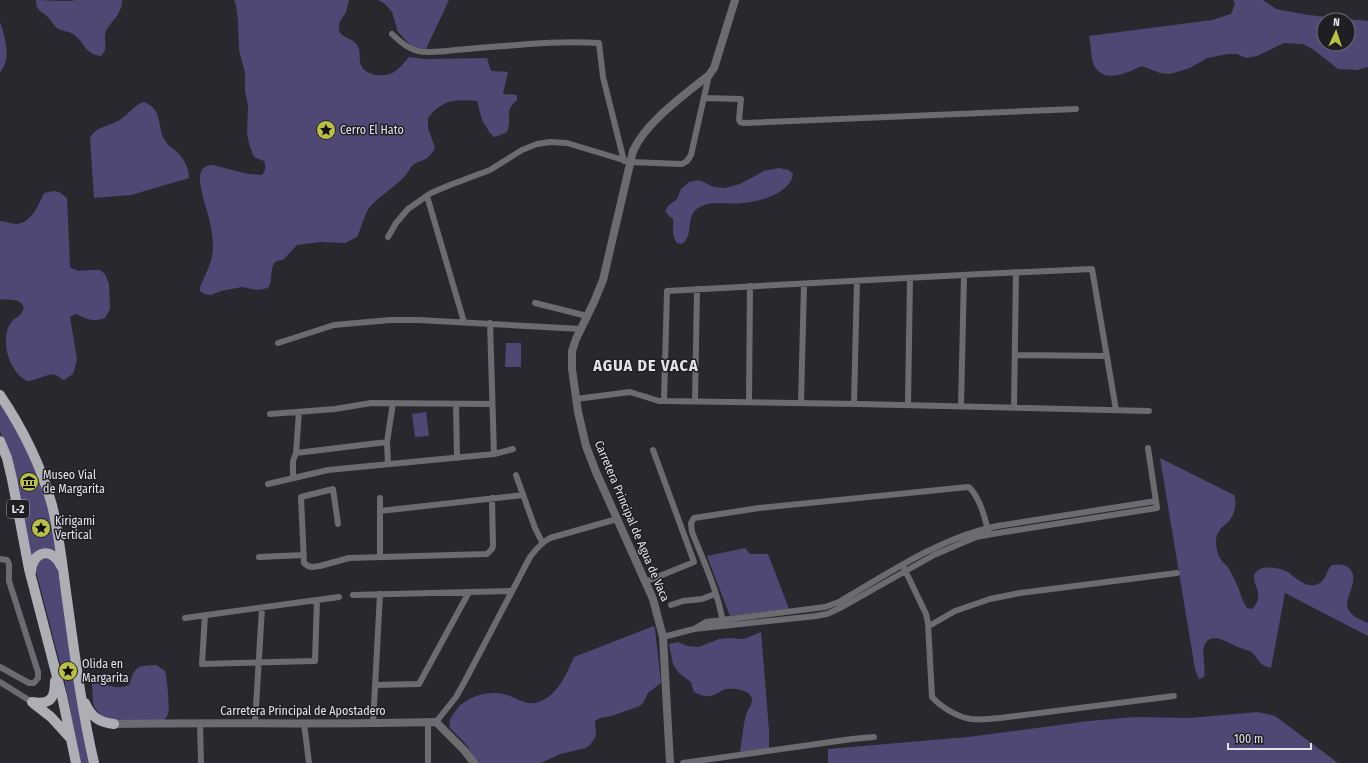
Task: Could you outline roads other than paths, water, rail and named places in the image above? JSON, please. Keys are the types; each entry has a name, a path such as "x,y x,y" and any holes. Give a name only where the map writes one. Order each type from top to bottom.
{"main road":[{"path":"0,395 22,431 46,486 52,504 80,687 94,763"},
{"name":"L-2","path":"0,441 7,458 31,578 54,665 76,763"},
{"path":"31,578 33,560 41,554 50,554 54,556 58,560 63,572"},
{"path":"32,702 46,703 54,694 54,665"},
{"path":"80,687 86,705 93,717 102,722 114,724"},
{"path":"32,702 51,717 71,740"},
{"path":"92,751 94,732 104,725 114,724"}],"street":[{"name":"Carretera Principal de Agua de Vaca","path":"670,763 663,637 658,616 645,582 586,446 576,399 572,358 576,339 603,280 627,161 637,141 645,131 709,75 714,68 719,56 735,0"},
{"path":"392,34 402,43 418,51 551,42 577,41 599,43 603,77 627,161"},
{"path":"388,237 396,223 408,209 426,196 490,170 522,150 537,144 550,142 567,143 627,161 682,164 687,161 691,155 709,75"},
{"path":"704,98 741,99 739,120 744,123 1076,109"},
{"path":"426,196 464,322"},
{"path":"664,401 667,291 1092,269 1116,410"},
{"path":"1014,408 1016,272"},
{"path":"961,406 964,275"},
{"path":"908,405 910,278"},
{"path":"854,404 857,282"},
{"path":"801,403 804,284"},
{"path":"749,402 750,286"},
{"path":"694,401 697,289"},
{"path":"535,303 587,316"},
{"path":"278,342 334,325 355,322 418,320 581,329"},
{"path":"490,323 494,454"},
{"path":"1015,355 1107,356"},
{"path":"576,399 630,392 659,401 1148,411"},
{"path":"270,414 335,409 372,403 492,404"},
{"path":"388,464 387,442 393,403"},
{"path":"456,404 457,458"},
{"path":"293,478 293,462 296,453 299,412"},
{"path":"296,453 387,442"},
{"path":"663,637 694,629 706,622 723,623 825,607 839,602 904,568 931,549 975,531 988,531 1157,504 1148,448"},
{"path":"268,484 328,470 494,454 513,449"},
{"path":"645,582 694,562 652,450"},
{"path":"516,475 542,542"},
{"path":"723,623 715,594 691,528 692,520 698,517 759,508 968,487 974,493 988,531"},
{"path":"338,524 334,489 301,497 304,563 312,567 349,558 487,554 492,549 494,541 492,498"},
{"path":"380,511 523,494"},
{"path":"380,498 380,557"},
{"path":"428,763 432,722 456,697 530,557 542,542 550,538 617,519"},
{"path":"259,557 304,555"},
{"path":"0,559 7,560 9,564 9,581 38,672 38,678 34,683 29,683 0,667"},
{"path":"904,568 926,614 929,626 932,696 943,707 961,717 972,719 1000,718 1174,696"},
{"path":"929,626 955,611 990,599 1020,593 1177,574"},
{"path":"353,595 512,591"},
{"path":"375,685 419,684 469,592"},
{"path":"374,724 380,594"},
{"path":"671,605 683,601 702,599 715,594"},
{"path":"184,618 339,597"},
{"path":"205,615 202,664 316,661 317,600"},
{"path":"255,722 262,608"},
{"path":"0,682 32,702"},
{"name":"Carretera Principal de Apostadero","path":"114,724 255,722 374,724 432,722"},
{"path":"432,722 464,750 474,763"},
{"path":"200,723 202,763"},
{"path":"304,723 309,763"},
{"path":"683,763 852,738 874,737"}],"place":[{"name":"Cerro El Hato","path":"326,130"},
{"name":"Museo Vial de Margarita","path":"29,482"},
{"name":"Kirigami Vertical","path":"41,528"},
{"name":"Olida en Margarita","path":"68,671"}],"district":[{"name":"AGUA DE VACA","path":"646,365"}]}
